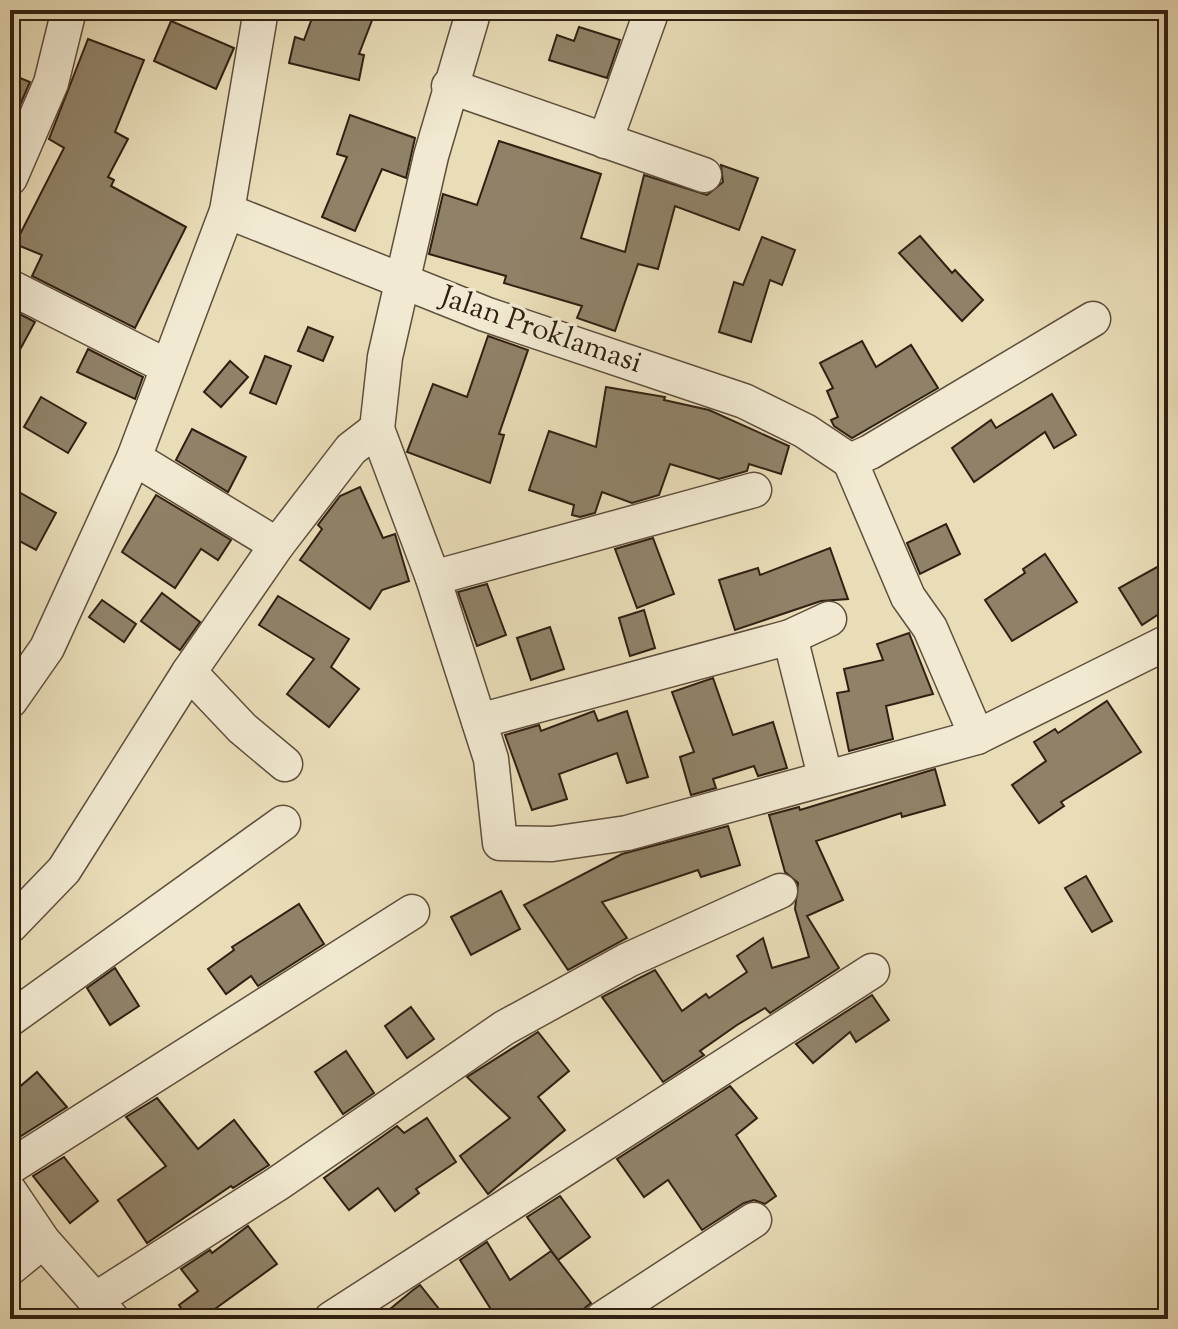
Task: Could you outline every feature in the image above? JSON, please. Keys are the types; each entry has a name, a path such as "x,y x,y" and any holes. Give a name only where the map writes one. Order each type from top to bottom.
{"street":[{"path":"10,178 51,83 69,10"},
{"path":"10,701 47,648 134,458 227,211 261,10"},
{"path":"474,10 449,86 385,357 377,429 433,578 491,759 500,843 552,844 627,833 825,776 977,737 1168,642"},
{"path":"605,141 652,10"},
{"path":"449,86 704,175"},
{"name":"Jalan Proklamasi","path":"227,211 485,314 744,401 805,431 850,461"},
{"path":"10,287 168,367"},
{"path":"977,737 930,628 908,597 850,461 1093,319"},
{"path":"10,926 64,870 189,672 277,545 351,449 377,429"},
{"path":"134,458 277,545"},
{"path":"433,578 754,490"},
{"path":"479,721 790,637 829,619"},
{"path":"790,637 825,776"},
{"path":"189,672 242,728 285,764"},
{"path":"10,1019 283,823"},
{"path":"10,1192 43,1241 105,1309 277,1184 504,1028 628,960 780,891"},
{"path":"10,1167 412,912"},
{"path":"331,1319 872,971"},
{"path":"602,1319 754,1220"},
{"path":"10,1268 43,1241"}],"building":[{"path":"315,10 376,10 359,54 364,55 359,80 289,63 295,37 304,40"},
{"path":"171,21 234,48 216,89 154,61"},
{"path":"579,27 620,40 607,78 549,60 557,35 574,41"},
{"path":"88,39 144,60 115,132 128,139 108,177 114,180 111,186 186,227 135,328 32,276 42,255 15,244 64,148 49,139"},
{"path":"10,74 30,82 10,128"},
{"path":"350,115 415,138 406,178 382,169 355,231 322,217 347,157 337,154"},
{"path":"499,141 601,174 581,238 625,252 644,175 707,195 723,182 721,165 758,178 739,230 675,206 658,269 638,264 615,331 577,318 582,306 504,283 506,276 429,254 443,194 477,205"},
{"path":"920,236 952,273 955,270 983,300 962,321 899,253"},
{"path":"762,237 795,250 782,285 770,280 751,342 719,332 734,282 743,285"},
{"path":"10,309 35,322 10,368"},
{"path":"308,327 333,337 323,361 298,351"},
{"path":"488,336 528,350 499,434 504,435 490,483 407,452 433,384 467,397"},
{"path":"862,341 876,367 911,345 938,388 852,438 834,426 831,420 838,417 827,391 833,388 820,363"},
{"path":"88,349 143,377 135,399 77,372"},
{"path":"265,356 291,366 276,404 250,393"},
{"path":"230,361 248,377 221,407 204,392"},
{"path":"606,387 665,397 664,400 709,410 789,446 781,474 749,464 747,471 719,479 670,464 659,495 632,503 602,492 595,513 580,517 572,515 574,505 529,490 549,431 596,447"},
{"path":"1052,394 1076,435 1054,448 1045,432 974,482 952,448 991,420 996,428"},
{"path":"41,397 86,423 68,453 24,427"},
{"path":"192,429 246,457 228,492 176,460"},
{"path":"10,487 56,513 36,550 10,536"},
{"path":"360,487 383,538 395,534 409,581 382,590 370,609 300,560 322,529 318,525 340,496"},
{"path":"156,495 231,540 218,560 201,549 175,588 122,552"},
{"path":"946,524 960,554 920,574 907,543"},
{"path":"653,538 674,594 637,608 615,549"},
{"path":"830,548 848,599 821,601 735,630 719,580 758,568 760,575"},
{"path":"1045,554 1077,602 1012,641 985,600 1025,573 1023,569"},
{"path":"1168,561 1168,608 1142,625 1119,588"},
{"path":"487,584 506,635 477,646 458,592"},
{"path":"162,593 200,622 180,650 141,621"},
{"path":"278,596 349,639 331,667 359,689 329,727 287,694 314,659 259,625"},
{"path":"102,600 136,624 124,642 89,617"},
{"path":"644,610 655,648 630,656 619,618"},
{"path":"550,627 564,669 531,680 517,638"},
{"path":"909,633 933,694 886,706 893,739 849,751 837,693 849,691 844,669 883,660 877,644"},
{"path":"713,678 733,735 773,722 787,768 758,776 754,766 713,779 716,788 691,795 680,757 694,752 672,692"},
{"path":"1107,701 1141,752 1061,802 1064,806 1039,823 1012,785 1046,761 1034,742 1055,729 1058,733"},
{"path":"594,711 598,721 627,711 648,777 627,783 617,753 559,774 567,799 532,810 505,735 539,725 541,731"},
{"path":"935,769 945,805 902,817 901,813 816,841 843,900 807,916 839,968 770,1013 765,1008 737,1025 700,1051 704,1055 663,1082 602,997 655,970 682,1011 706,994 709,998 747,972 737,956 763,938 772,968 809,957 795,909 798,883 785,872 769,815 799,807 800,810"},
{"path":"728,826 740,865 701,877 698,870 602,902 627,938 568,970 524,905 622,854"},
{"path":"1086,876 1112,921 1092,932 1065,888"},
{"path":"501,891 520,929 471,955 451,917"},
{"path":"299,904 324,944 258,986 251,976 226,994 208,969 234,950 232,947"},
{"path":"115,968 139,1006 110,1025 87,988"},
{"path":"872,995 889,1020 856,1042 850,1032 813,1063 796,1044"},
{"path":"411,1007 434,1039 407,1058 385,1026"},
{"path":"538,1032 569,1071 538,1097 565,1130 488,1194 460,1156 510,1118 467,1077"},
{"path":"346,1051 374,1093 343,1114 315,1072"},
{"path":"37,1072 67,1107 10,1143 10,1095"},
{"path":"730,1086 757,1118 736,1135 776,1196 765,1204 754,1200 744,1203 702,1230 668,1180 644,1197 617,1159"},
{"path":"157,1098 198,1149 234,1120 269,1165 233,1188 231,1186 147,1243 118,1200 166,1166 126,1117"},
{"path":"427,1118 456,1162 416,1189 419,1193 395,1211 378,1188 349,1210 324,1178 397,1126 404,1133"},
{"path":"64,1157 98,1201 70,1223 33,1176"},
{"path":"560,1196 590,1237 558,1260 527,1217"},
{"path":"248,1226 277,1264 201,1319 188,1319 179,1305 198,1291 181,1269 210,1250 212,1253"},
{"path":"487,1242 510,1280 551,1251 591,1303 571,1319 497,1319 460,1260"},
{"path":"420,1285 447,1319 378,1319 413,1290"}]}
